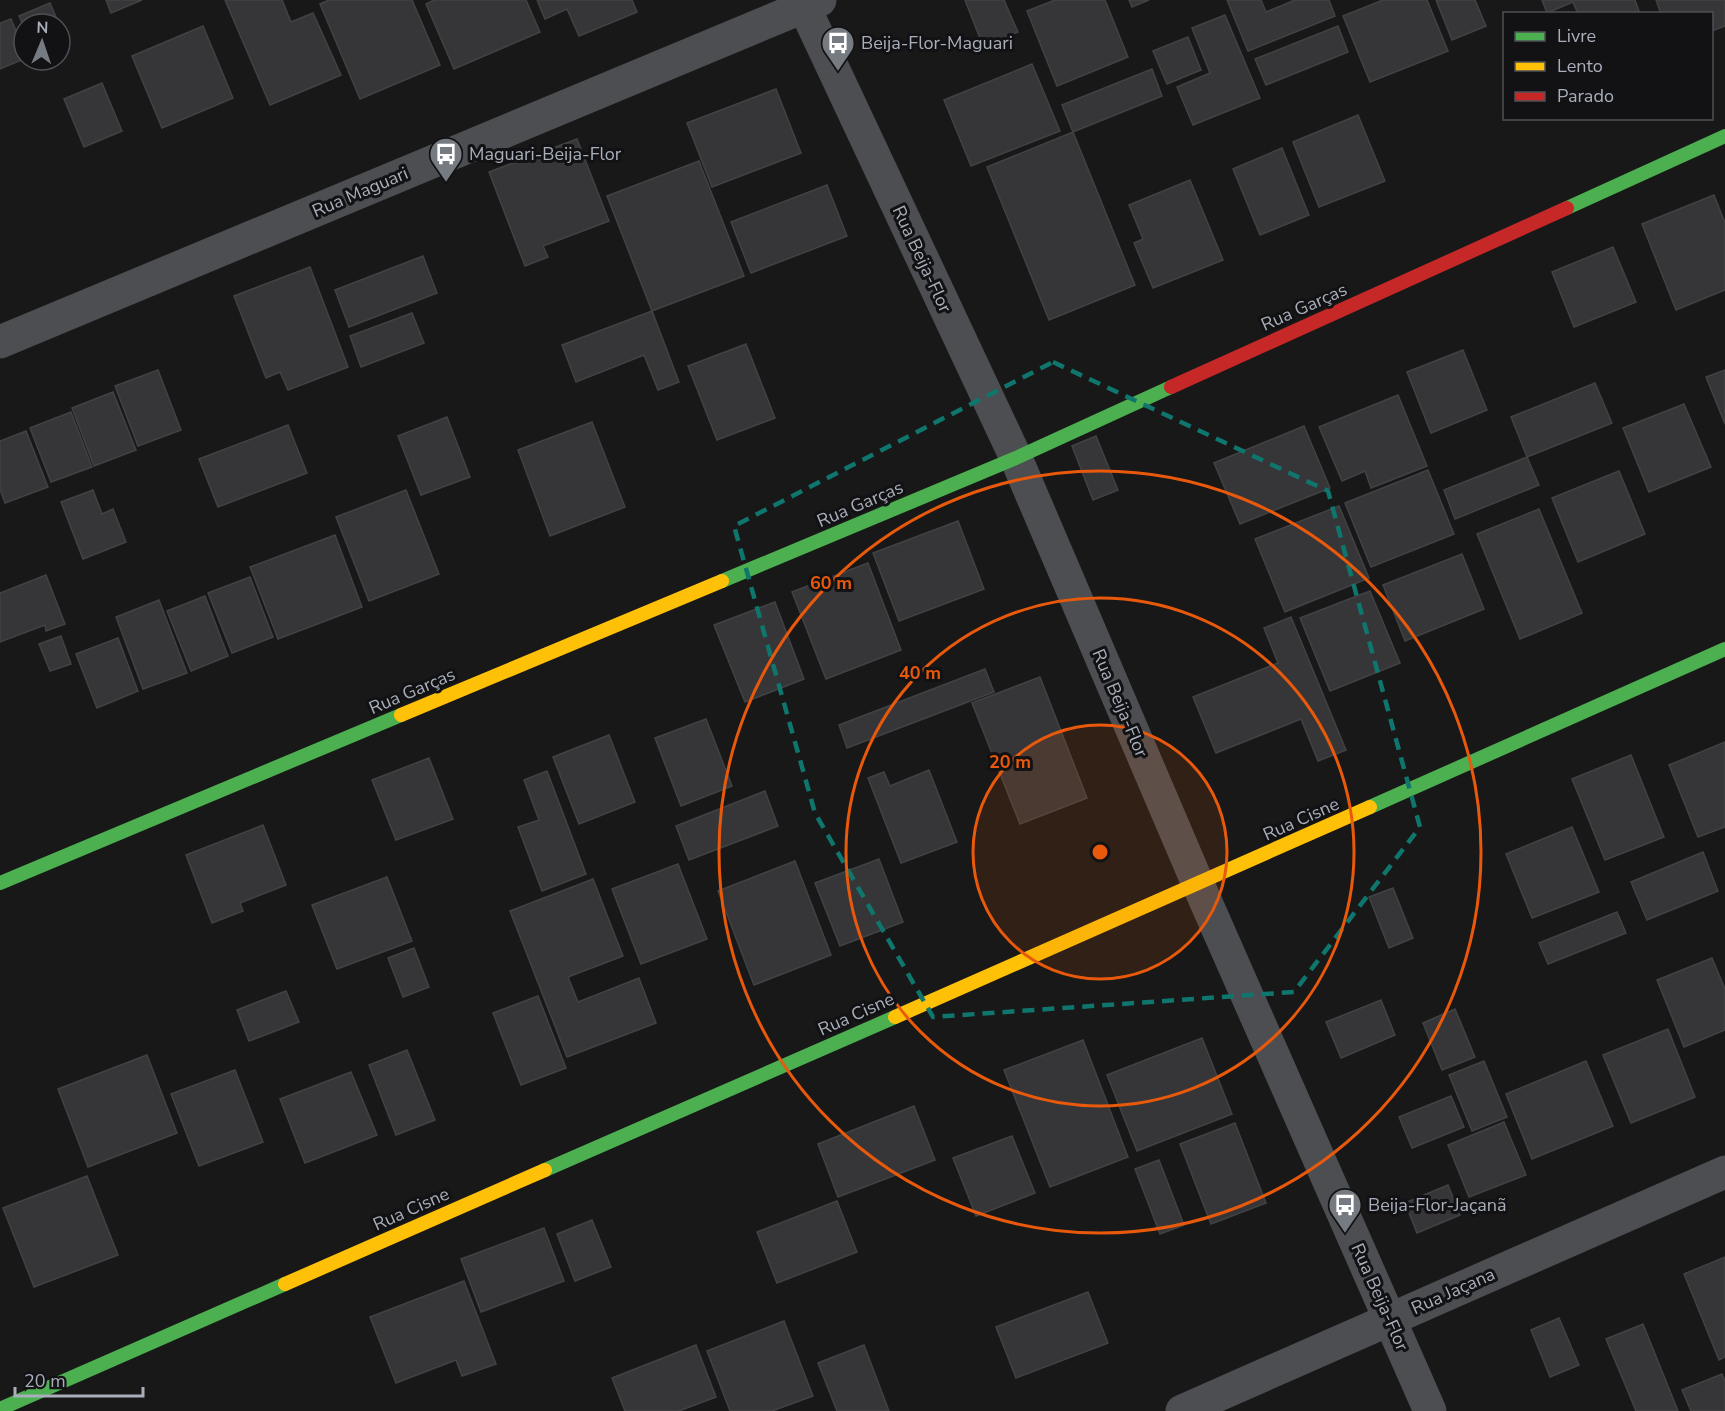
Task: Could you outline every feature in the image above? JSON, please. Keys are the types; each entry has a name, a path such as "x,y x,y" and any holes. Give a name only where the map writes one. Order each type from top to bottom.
{"street":[{"name":"Rua Maguari","path":"0,342 808,2"},
{"name":"Rua Beija-Flor","path":"808,2 1016,458 1198,884 1430,1411"},
{"name":"Rua Garças","path":"0,883 1016,458 1725,136"},
{"name":"Rua Cisne","path":"0,1410 1198,884 1725,649"},
{"name":"Rua Jaçana","path":"1182,1411 1725,1172"}],"highlighted area":[{"path":"1053,362 1328,491 1420,827 1294,992 933,1017 815,813 734,526"}],"building":[{"path":"106,0 142,0 111,13"},
{"path":"225,0 282,0 291,22 313,13 341,75 270,105"},
{"path":"329,0 412,0 440,65 360,99 320,4"},
{"path":"434,0 526,0 540,32 454,69 426,4"},
{"path":"537,0 632,0 637,12 579,36 567,9 545,19"},
{"path":"965,0 1004,0 1018,32 983,46"},
{"path":"1055,0 1105,0 1128,57 1057,86 1027,11"},
{"path":"1129,0 1149,0 1132,7"},
{"path":"1227,0 1261,0 1266,12 1295,0 1329,0 1335,16 1248,51"},
{"path":"1383,0 1427,0 1448,51 1370,82 1343,16"},
{"path":"1436,0 1475,0 1486,26 1452,40"},
{"path":"1542,0 1635,0 1639,12 1577,12 1573,2 1547,12"},
{"path":"1656,0 1725,0 1725,26 1713,31 1713,12 1660,12"},
{"path":"50,3 54,12 29,12"},
{"path":"1225,15 1260,98 1193,125 1177,87 1210,73 1192,28"},
{"path":"11,19 12,21 12,64 0,69 0,23"},
{"path":"203,26 233,98 162,128 132,56"},
{"path":"1338,26 1348,52 1266,85 1255,59"},
{"path":"1188,37 1201,70 1167,84 1153,51"},
{"path":"1032,64 1060,131 971,166 944,100"},
{"path":"1152,69 1162,96 1073,132 1062,105"},
{"path":"102,83 122,131 84,147 64,99"},
{"path":"776,89 801,153 712,187 687,123"},
{"path":"1358,115 1385,181 1319,207 1293,142"},
{"path":"1073,132 1135,285 1049,320 987,167"},
{"path":"577,139 609,221 543,246 548,257 525,266 489,172"},
{"path":"1282,148 1309,215 1260,235 1233,169"},
{"path":"699,161 744,276 652,311 607,196"},
{"path":"1190,180 1223,260 1153,288 1134,243 1143,239 1129,205"},
{"path":"827,185 847,236 751,273 731,222"},
{"path":"1714,195 1725,223 1725,290 1676,310 1642,224"},
{"path":"1613,247 1636,302 1574,327 1552,272"},
{"path":"423,256 437,293 349,327 335,290"},
{"path":"310,267 348,367 288,390 280,372 266,378 234,296"},
{"path":"652,311 679,382 658,390 644,355 576,382 562,345"},
{"path":"412,313 424,343 361,367 350,336"},
{"path":"746,344 775,418 717,440 688,366"},
{"path":"1463,350 1487,410 1431,433 1407,372"},
{"path":"158,370 181,430 138,446 115,386"},
{"path":"1725,370 1725,424 1706,377"},
{"path":"1595,383 1612,423 1527,457 1511,417"},
{"path":"113,392 136,450 94,466 72,408"},
{"path":"1398,395 1427,466 1371,488 1365,471 1342,481 1319,427"},
{"path":"1684,404 1711,467 1649,492 1623,428"},
{"path":"71,412 92,467 51,482 30,428"},
{"path":"447,417 470,477 421,495 398,436"},
{"path":"592,422 625,507 550,536 518,450"},
{"path":"288,425 307,473 218,507 199,459"},
{"path":"1304,426 1330,488 1240,524 1214,463"},
{"path":"26,431 48,487 5,503 0,489 0,441"},
{"path":"1096,436 1118,490 1093,500 1072,446"},
{"path":"1527,457 1539,485 1455,519 1444,490"},
{"path":"1428,470 1454,534 1371,567 1345,503"},
{"path":"1619,471 1645,534 1578,562 1552,498"},
{"path":"93,490 102,514 113,509 126,542 83,559 61,502"},
{"path":"406,490 439,574 369,601 336,517"},
{"path":"1339,506 1369,578 1285,612 1255,539"},
{"path":"1539,509 1582,613 1520,639 1477,534"},
{"path":"958,521 984,589 899,621 873,553"},
{"path":"335,535 362,607 278,639 250,567"},
{"path":"1462,554 1484,609 1405,641 1383,585"},
{"path":"868,563 901,650 826,679 792,592"},
{"path":"46,575 65,624 46,631 45,625 0,642 0,593"},
{"path":"250,577 273,637 232,653 208,593"},
{"path":"1370,591 1400,663 1330,691 1300,618"},
{"path":"205,596 228,656 191,671 167,611"},
{"path":"159,600 187,673 143,689 116,617"},
{"path":"775,602 804,679 745,702 714,625"},
{"path":"1291,617 1346,750 1318,761 1301,719 1216,753 1193,697 1278,663 1264,628"},
{"path":"61,636 71,664 50,671 39,644"},
{"path":"118,638 138,691 97,708 76,654"},
{"path":"985,669 994,692 847,748 839,725"},
{"path":"1040,677 1087,798 1020,824 972,703"},
{"path":"706,719 732,786 681,806 655,738"},
{"path":"609,735 635,802 579,824 553,757"},
{"path":"1725,742 1725,827 1698,837 1669,765"},
{"path":"1631,755 1664,837 1605,860 1572,779"},
{"path":"429,758 453,819 396,840 372,780"},
{"path":"929,770 957,842 901,863 868,778 884,772 890,786"},
{"path":"547,771 586,874 542,891 518,827 539,820 524,780"},
{"path":"765,791 778,826 689,860 676,826"},
{"path":"263,825 286,885 240,903 243,911 212,923 186,855"},
{"path":"1572,827 1599,892 1532,918 1506,854"},
{"path":"1703,852 1718,891 1647,920 1631,882"},
{"path":"879,859 903,922 840,946 815,883"},
{"path":"795,861 831,955 754,985 718,891"},
{"path":"678,864 707,939 641,964 612,889"},
{"path":"387,877 412,941 337,969 312,905"},
{"path":"593,879 623,956 568,977 578,1002 639,978 656,1023 567,1057 510,911"},
{"path":"1393,888 1413,938 1389,948 1369,897"},
{"path":"1617,912 1626,933 1548,964 1539,943"},
{"path":"414,948 429,987 403,997 388,958"},
{"path":"1712,958 1725,989 1725,1030 1684,1047 1657,980"},
{"path":"286,991 299,1022 249,1041 237,1010"},
{"path":"538,996 566,1068 521,1085 493,1013"},
{"path":"1381,1000 1395,1035 1341,1058 1326,1022"},
{"path":"1455,1009 1475,1057 1442,1070 1423,1023"},
{"path":"1668,1029 1695,1097 1631,1123 1603,1055"},
{"path":"1202,1038 1232,1114 1137,1151 1107,1075"},
{"path":"1083,1040 1128,1157 1050,1187 1004,1070"},
{"path":"407,1050 435,1120 396,1135 369,1065"},
{"path":"147,1055 177,1133 88,1167 58,1089"},
{"path":"1484,1061 1507,1117 1472,1131 1449,1075"},
{"path":"1586,1061 1613,1126 1532,1159 1506,1094"},
{"path":"235,1070 263,1142 199,1166 171,1094"},
{"path":"351,1072 377,1135 305,1163 280,1099"},
{"path":"1451,1096 1464,1127 1412,1148 1399,1117"},
{"path":"914,1106 935,1160 838,1197 818,1144"},
{"path":"1504,1122 1526,1175 1469,1197 1448,1145"},
{"path":"1235,1123 1266,1203 1211,1224 1180,1144"},
{"path":"1012,1136 1035,1193 976,1216 953,1158"},
{"path":"1159,1160 1184,1225 1160,1234 1135,1169"},
{"path":"87,1176 118,1255 34,1287 3,1208"},
{"path":"1448,1185 1460,1215 1417,1233 1405,1203"},
{"path":"837,1201 857,1252 777,1283 757,1232"},
{"path":"592,1220 611,1267 575,1281 557,1234"},
{"path":"544,1228 564,1281 481,1312 461,1259"},
{"path":"1725,1257 1725,1357 1719,1360 1684,1274"},
{"path":"464,1281 496,1364 462,1376 456,1360 396,1383 370,1317"},
{"path":"1088,1292 1108,1343 1016,1378 996,1327"},
{"path":"1559,1318 1579,1365 1550,1377 1531,1330"},
{"path":"784,1321 813,1396 772,1411 730,1411 707,1351"},
{"path":"1643,1324 1678,1411 1636,1411 1606,1339"},
{"path":"696,1345 716,1397 679,1411 625,1411 612,1378"},
{"path":"864,1345 889,1411 837,1411 818,1363"},
{"path":"1722,1374 1725,1381 1725,1411 1691,1411 1682,1390"}],"traffic: fast":[{"path":"1567,208 1725,136"},
{"path":"722,581 1016,458 1171,387"},
{"path":"1370,807 1725,649"},
{"path":"0,883 401,715"},
{"path":"545,1170 895,1017"},
{"path":"1,1411 0,1409 285,1284"}],"traffic: slow":[{"path":"401,715 722,581"},
{"path":"895,1017 1370,807"},
{"path":"285,1284 545,1170"}],"traffic: jam":[{"path":"1171,387 1567,208"}],"place":[{"name":"Beija-Flor-Maguari","path":"838,72"},
{"name":"Maguari-Beija-Flor","path":"446,183"},
{"name":"Beija-Flor-Jaçanã","path":"1345,1234"}]}
